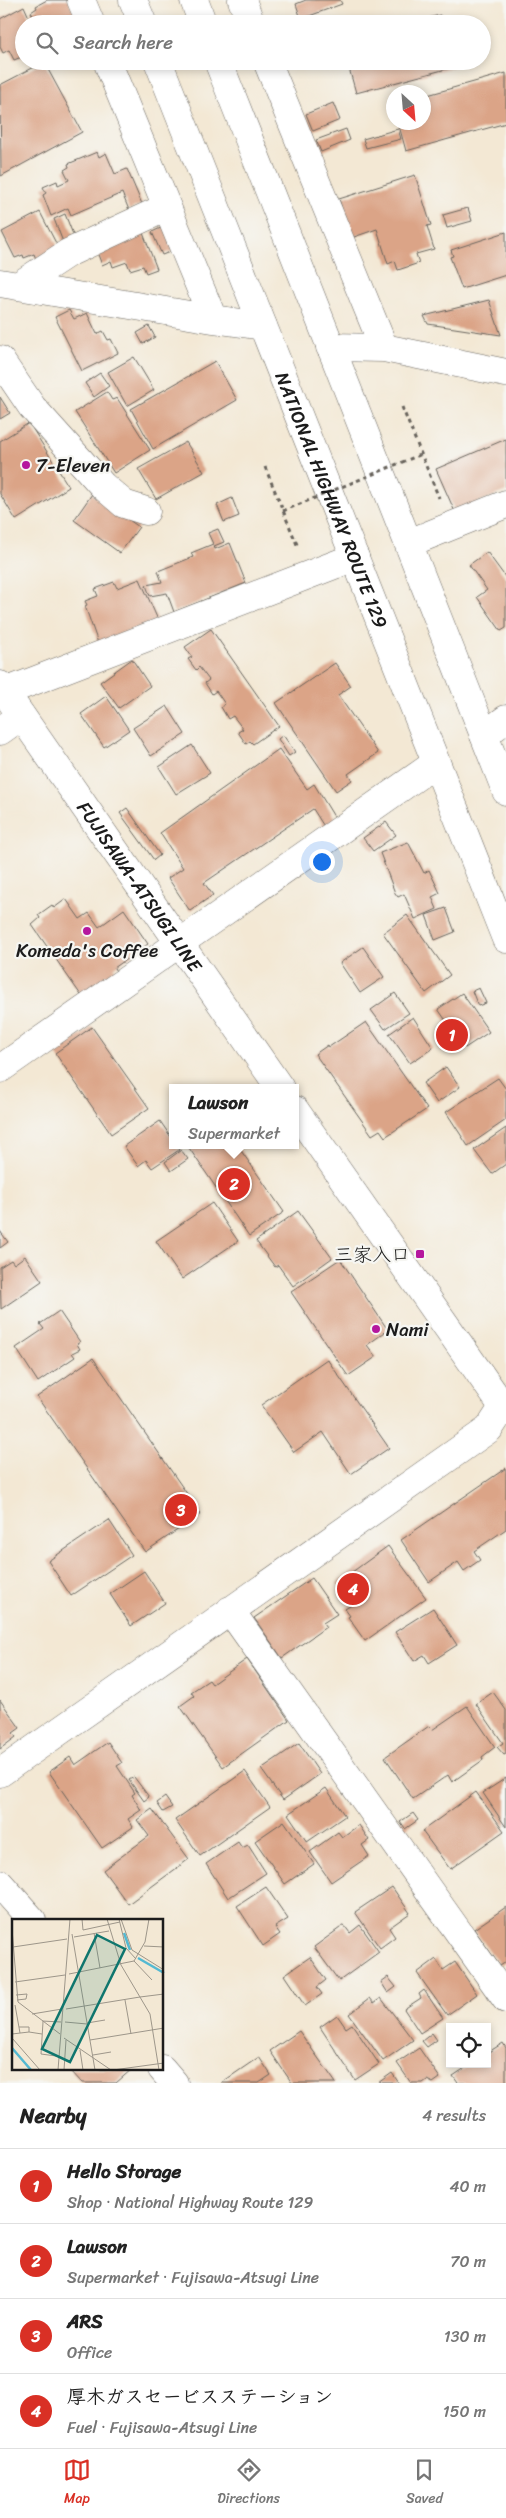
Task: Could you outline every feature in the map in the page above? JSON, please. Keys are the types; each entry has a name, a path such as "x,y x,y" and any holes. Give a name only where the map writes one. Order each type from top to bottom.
{"main road":[{"path":"81,0 87,15"},
{"path":"133,0 139,15"},
{"path":"194,0 200,15"},
{"path":"242,0 248,15"},
{"path":"111,70 213,319"},
{"name":"NATIONAL HIGHWAY ROUTE 129","path":"162,70 506,939"},
{"path":"222,70 506,791"},
{"path":"271,70 384,348"},
{"path":"9,285 68,253 167,207"},
{"path":"9,285 263,326"},
{"path":"330,347 384,348 506,373"},
{"path":"0,360 32,407 102,486 124,504 146,511"},
{"path":"408,544 506,504"},
{"path":"2,689 355,557"},
{"name":"FUJISAWA-ATSUGI LINE","path":"2,689 11,724 179,944 277,1084"},
{"path":"484,735 506,719"},
{"path":"0,1069 436,763"},
{"path":"0,1773 489,1429 505,1407 299,1116"},
{"path":"230,1610 506,2000"},
{"path":"0,1884 31,1919"},
{"path":"163,2070 174,2083"}],"path":[{"path":"402,407 440,499"},
{"path":"283,511 422,454"},
{"path":"265,467 301,555"}],"building":[{"path":"47,0 68,0 76,15 32,15 31,12 37,8 36,6"},
{"path":"306,0 340,0 342,4 312,15 300,15 296,4"},
{"path":"24,6 28,15 15,15 14,60 9,50 3,53 0,47 0,19"},
{"path":"29,70 48,70 82,132 1,176 0,85"},
{"path":"350,70 443,70 386,85 356,93"},
{"path":"506,73 506,123 406,151 400,130 431,130 431,94"},
{"path":"333,103 340,120 313,131 306,114"},
{"path":"346,129 350,140 321,152 316,140"},
{"path":"398,130 401,139 366,148 363,139"},
{"path":"97,152 99,157 106,153 115,174 127,169 142,204 129,210 122,193 71,215 68,208 51,216 43,195 46,193 43,187 57,181 58,185 69,180 64,170 69,167 68,164"},
{"path":"415,175 431,225 427,226 434,249 416,254 419,263 398,270 395,261 388,264 377,229 351,238 339,199"},
{"path":"468,208 472,221 447,228 443,215"},
{"path":"40,212 58,247 36,259 34,254 24,258 23,255 15,258 2,232"},
{"path":"65,214 74,237 63,242 54,219"},
{"path":"165,226 175,250 162,255 152,232"},
{"path":"506,232 506,275 462,289 450,257 453,256 451,250"},
{"path":"143,233 157,269 146,273 143,266 130,270 127,262 113,267 111,261 102,265 97,252"},
{"path":"489,300 501,335 428,324 424,316"},
{"path":"69,310 74,319 87,313 97,334 103,331 108,340 111,339 118,353 82,371 55,317"},
{"path":"149,326 155,337 143,344 137,333"},
{"path":"134,357 154,390 127,406 108,372"},
{"path":"215,361 237,400 153,449 131,409"},
{"path":"100,373 109,386 94,397 85,383"},
{"path":"107,392 112,400 117,398 150,450 114,473 75,412"},
{"path":"0,397 10,413 0,419"},
{"path":"29,423 69,487 16,520 0,494 0,441"},
{"path":"506,439 506,491 455,512 436,469"},
{"path":"186,442 204,472 156,499 138,469"},
{"path":"92,494 139,527 120,553 74,520"},
{"path":"232,498 239,516 224,522 217,505"},
{"path":"218,529 224,542 214,546 215,549 230,543 246,583 174,612 167,593 150,596 146,585 162,582 158,571 193,557 191,553 213,544 208,533"},
{"path":"487,552 506,578 506,628 501,631 477,597 487,590 469,565"},
{"path":"140,579 158,620 98,643 85,601 98,596 95,589 114,582 117,588"},
{"path":"211,629 279,726 253,744 250,741 246,744 238,732 243,729 233,716 228,719 221,707 225,704 216,691 212,694 205,683 209,680 199,667 196,670 188,659 192,657 185,647"},
{"path":"132,659 150,686 119,708 100,682"},
{"path":"335,663 351,686 338,695 378,753 348,774 352,780 336,791 276,703"},
{"path":"106,696 129,730 104,747 81,714"},
{"path":"167,706 185,734 151,756 133,728"},
{"path":"283,735 295,752 289,756 278,739"},
{"path":"192,745 210,773 176,794 159,767"},
{"path":"279,749 307,789 314,784 336,820 325,828 313,809 204,883 213,895 190,911 168,878 183,868 160,833"},
{"path":"127,808 160,855 154,860 120,813"},
{"path":"386,822 396,835 373,851 363,838"},
{"path":"408,842 424,873 429,870 440,893 432,897 437,909 415,919 404,894 398,897 395,893 380,853"},
{"path":"66,899 80,919 89,913 99,927 124,909 148,944 114,968 118,974 83,998 32,925 40,918 38,915 52,905 54,908"},
{"path":"446,908 455,932 435,940 426,915"},
{"path":"407,915 450,975 426,993 383,933"},
{"path":"363,947 384,977 360,993 340,963"},
{"path":"479,988 486,1003 478,1006 472,991"},
{"path":"395,993 409,1013 385,1029 371,1010"},
{"path":"462,993 489,1032 465,1048 438,1009"},
{"path":"413,1017 433,1048 410,1063 389,1034"},
{"path":"366,1022 427,1109 385,1137 380,1130 372,1135 315,1054 328,1045 329,1047"},
{"path":"92,1027 149,1108 111,1134 55,1053"},
{"path":"446,1067 460,1087 437,1103 423,1083"},
{"path":"498,1078 506,1089 506,1120 468,1146 446,1112"},
{"path":"160,1121 169,1134 169,1149 179,1150 152,1168 146,1160 138,1166 124,1146"},
{"path":"506,1128 506,1164 492,1174 474,1150"},
{"path":"190,1149 240,1149 284,1212 249,1236"},
{"path":"181,1150 188,1159 171,1171 165,1162"},
{"path":"212,1203 238,1241 182,1279 156,1241"},
{"path":"298,1211 332,1258 293,1286 278,1265 275,1267 256,1241"},
{"path":"0,1231 8,1242 0,1248"},
{"path":"25,1256 42,1281 1,1309 0,1267 11,1260 14,1264"},
{"path":"340,1259 388,1330 367,1345 376,1357 348,1376 291,1292"},
{"path":"59,1311 80,1342 77,1344 80,1349 72,1353 75,1357 38,1382 16,1348 44,1329 40,1324"},
{"path":"93,1358 201,1514 145,1552 37,1397"},
{"path":"327,1359 389,1448 351,1474 323,1432 294,1452 261,1405"},
{"path":"506,1468 506,1529 474,1551 480,1560 464,1571 458,1562 429,1582 401,1540"},
{"path":"109,1520 132,1555 71,1596 48,1561"},
{"path":"388,1546 426,1598 365,1641 348,1617 350,1616 345,1609 353,1604 337,1583"},
{"path":"144,1571 165,1603 131,1626 110,1594"},
{"path":"312,1578 337,1614 323,1623 326,1627 282,1658 254,1618"},
{"path":"433,1608 457,1645 429,1663 424,1655 414,1661 395,1632"},
{"path":"247,1659 289,1720 223,1767 180,1706 194,1696 191,1692 209,1680 212,1684"},
{"path":"493,1692 506,1710 506,1754 504,1755 497,1747 503,1743 476,1704"},
{"path":"0,1700 20,1728 13,1733 16,1737 0,1749"},
{"path":"467,1706 495,1747 482,1757 483,1760 452,1782 448,1775 413,1799 385,1757 429,1726 432,1730"},
{"path":"108,1742 122,1763 117,1766 135,1793 132,1795 141,1810 128,1819 133,1827 102,1848 49,1772 70,1757 75,1765"},
{"path":"299,1743 320,1774 283,1800 261,1769"},
{"path":"245,1771 270,1807 200,1856 175,1820"},
{"path":"134,1777 149,1797 144,1801 129,1780"},
{"path":"506,1778 506,1827 483,1793"},
{"path":"326,1788 345,1816 307,1842 288,1814"},
{"path":"476,1792 504,1831 450,1869 422,1831"},
{"path":"165,1797 172,1807 163,1812 157,1803"},
{"path":"152,1809 189,1859 128,1904 103,1870 149,1836 137,1820"},
{"path":"413,1813 418,1820 405,1829 400,1822"},
{"path":"284,1821 314,1864 285,1884 255,1841"},
{"path":"359,1825 369,1840 362,1845 369,1856 331,1882 310,1852 338,1832 342,1837"},
{"path":"238,1842 242,1848 248,1845 266,1873 228,1898 206,1864"},
{"path":"266,1887 288,1919 275,1927 280,1934 263,1946 237,1906"},
{"path":"392,1887 410,1913 389,1928 395,1937 380,1948 355,1912"},
{"path":"506,1907 506,1962 500,1966 474,1929"},
{"path":"344,1925 350,1933 360,1925 379,1952 339,1981 314,1947"},
{"path":"310,1957 326,1980 317,1987 322,1994 305,2006 284,1975"},
{"path":"436,1959 443,1970 455,1962 477,1994 447,2015 417,1973"},
{"path":"388,1977 396,1987 388,1993 381,1982"},
{"path":"424,1990 443,2018 420,2033 404,2009 421,1998 419,1994"},
{"path":"370,1998 374,2003 381,1998 413,2040 383,2061 349,2014"},
{"path":"337,2015 346,2028 352,2024 379,2064 355,2080 320,2027"},
{"path":"299,2031 336,2083 292,2083 270,2051"},
{"path":"432,2033 437,2040 427,2047 422,2041"},
{"path":"503,2043 506,2048 506,2083 458,2083 453,2076 465,2068 491,2068 491,2050"},
{"path":"419,2048 440,2078 433,2083 427,2080 423,2083 411,2083 397,2063"},
{"path":"259,2057 271,2075 259,2083 221,2083"},
{"path":"131,2070 116,2083 82,2083 71,2071"},
{"path":"392,2073 399,2083 378,2083"}],"place":[{"name":"7-Eleven","path":"26,465"},
{"name":"Komeda's Coffee","path":"87,931"},
{"name":"Hello Storage","path":"452,1035"},
{"name":"Lawson","path":"234,1184"},
{"name":"三家入口","path":"420,1254"},
{"name":"Nami","path":"376,1329"},
{"name":"ARS","path":"181,1510"},
{"name":"厚木ガスセービスステーション","path":"353,1589"}]}
